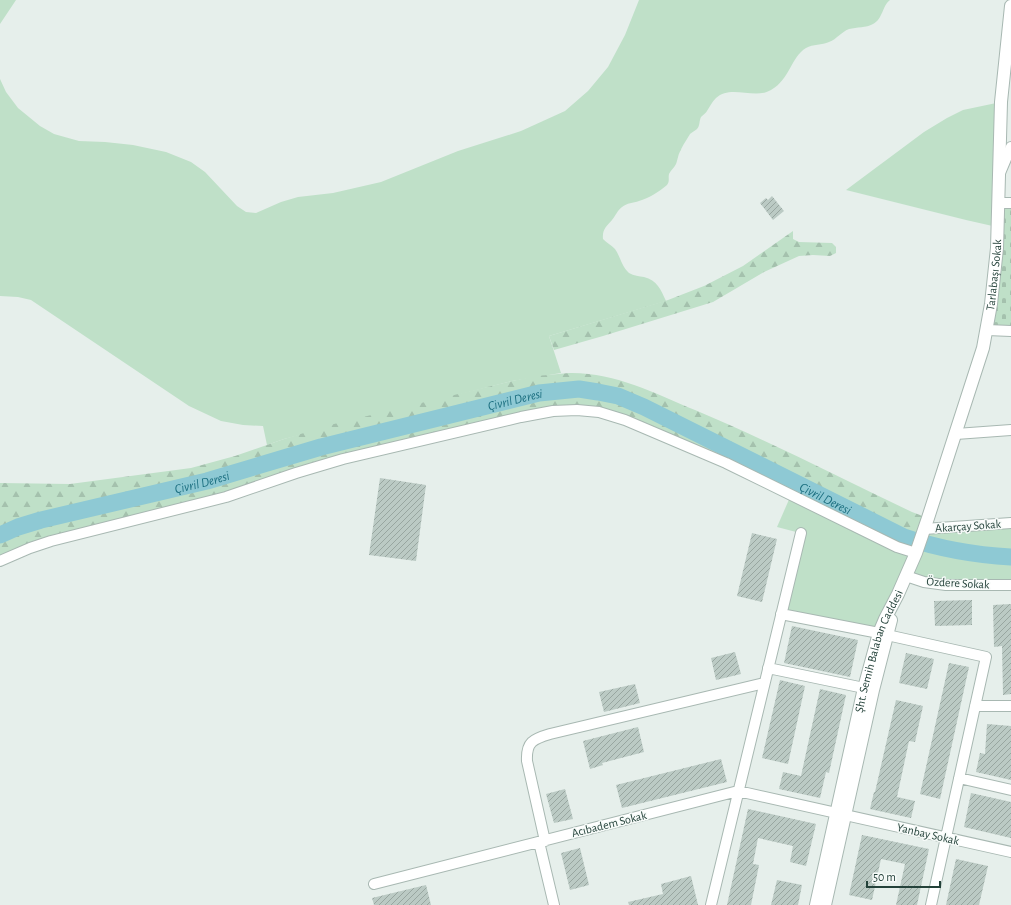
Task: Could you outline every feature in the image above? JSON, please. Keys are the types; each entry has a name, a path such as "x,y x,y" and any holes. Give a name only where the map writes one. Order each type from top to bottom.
{"street":[{"name":"Tarlabaşı Sokak","path":"916,552 980,360 987,330 997,248 1001,102 1011,6"},
{"path":"999,174 1011,147"},
{"path":"998,203 1011,203"},
{"path":"987,330 1011,331"},
{"path":"0,561 18,553 51,542 226,498 296,474 343,460 520,417 553,411 577,410 599,412 625,420 726,463 897,547 916,552"},
{"path":"956,434 1011,430"},
{"name":"Akarçay Sokak","path":"923,532 1011,523"},
{"path":"711,905 801,533"},
{"name":"Şht. Semih Balaban Caddesi","path":"825,905 864,688 898,594 916,552"},
{"name":"Özdere Sokak","path":"906,576 924,582 946,584 1011,585"},
{"path":"781,614 883,634 986,657 931,905"},
{"name":"Şht. Semih Balaban Caddesi","path":"816,905 873,690 883,634"},
{"path":"768,668 864,688"},
{"path":"554,905 527,761 529,746 534,740 550,734 764,683"},
{"path":"975,706 1011,706"},
{"path":"959,778 1011,790"},
{"name":"Acıbadem Sokak","path":"374,884 738,791 841,814"},
{"name":"Yanbay Sokak","path":"841,814 1011,852"}],"green space":[{"path":"0,0 16,0 0,24"},
{"path":"639,0 890,0 885,6 879,19 873,24 849,29 829,42 806,48 797,57 782,80 771,90 757,94 729,92 716,98 707,112 701,117 698,128 690,134 682,147 676,164 669,174 669,181 667,185 650,196 622,207 603,233 603,239 615,249 627,271 633,275 652,280 660,289 666,301 549,336 561,373 512,381 284,439 267,445 263,426 243,425 221,421 189,406 31,300 18,297 0,296 0,79 6,92 18,108 40,126 54,134 79,141 133,145 166,152 191,162 205,172 237,206 246,212 256,213 281,202 298,197 333,193 381,182 458,151 521,131 565,111 588,91 608,67 625,35"},
{"path":"1001,102 997,227 846,190 924,132 947,118 963,110"},
{"path":"998,203 1011,203 1011,331 987,330"},
{"path":"793,231 793,239 799,242 832,243 836,247 836,253 830,256 799,256 764,272 713,302 554,350 549,336 668,300 704,286 743,266"},
{"path":"569,373 602,376 649,391 750,434 912,512 928,518 916,553 726,463 599,412 520,417 78,534 0,561 0,483 70,484 191,468 235,456 334,424 512,381 536,376"},
{"path":"791,495 924,529 1011,523 1011,585 980,585 906,576 879,633 781,614 800,533 777,527"}],"building":[{"path":"772,196 784,211 773,220 760,203 766,198 768,200"},
{"path":"380,478 426,485 416,561 369,555"},
{"path":"752,533 777,539 762,602 737,596"},
{"path":"972,600 972,625 935,626 934,601"},
{"path":"1011,604 1011,694 1003,695 1002,646 994,647 993,605"},
{"path":"792,626 858,640 850,677 784,663"},
{"path":"735,652 741,674 716,680 711,658"},
{"path":"906,653 934,659 927,689 899,683"},
{"path":"949,663 969,667 940,799 920,794"},
{"path":"780,680 805,686 788,764 762,758"},
{"path":"635,684 640,703 604,712 599,692"},
{"path":"820,689 846,695 829,773 826,772 820,798 779,789 783,772 801,776"},
{"path":"896,700 923,706 915,742 909,741 897,797 915,801 911,818 870,809"},
{"path":"987,724 1011,726 1011,780 976,772 980,753 985,754"},
{"path":"638,727 644,752 602,763 603,765 590,769 583,741"},
{"path":"721,759 727,782 622,808 616,785"},
{"path":"565,789 573,819 554,823 546,794"},
{"path":"971,793 1011,802 1011,838 964,827"},
{"path":"748,809 816,824 806,866 790,862 793,846 758,838 753,864 759,865 751,905 727,905"},
{"path":"862,835 929,849 917,905 896,905 905,864 881,859 872,900 849,895"},
{"path":"580,848 589,885 570,890 561,853"},
{"path":"956,859 988,866 979,905 946,905"},
{"path":"691,876 698,905 629,905 628,902 663,894 661,884"},
{"path":"777,880 802,885 798,905 771,905"},
{"path":"426,885 431,905 374,905 372,898"}],"waterway":[{"name":"Çivril Deresi","path":"0,535 18,527 41,520 207,481 321,447 539,393 579,389 618,396 644,407 904,537 957,551 1011,557"}]}
